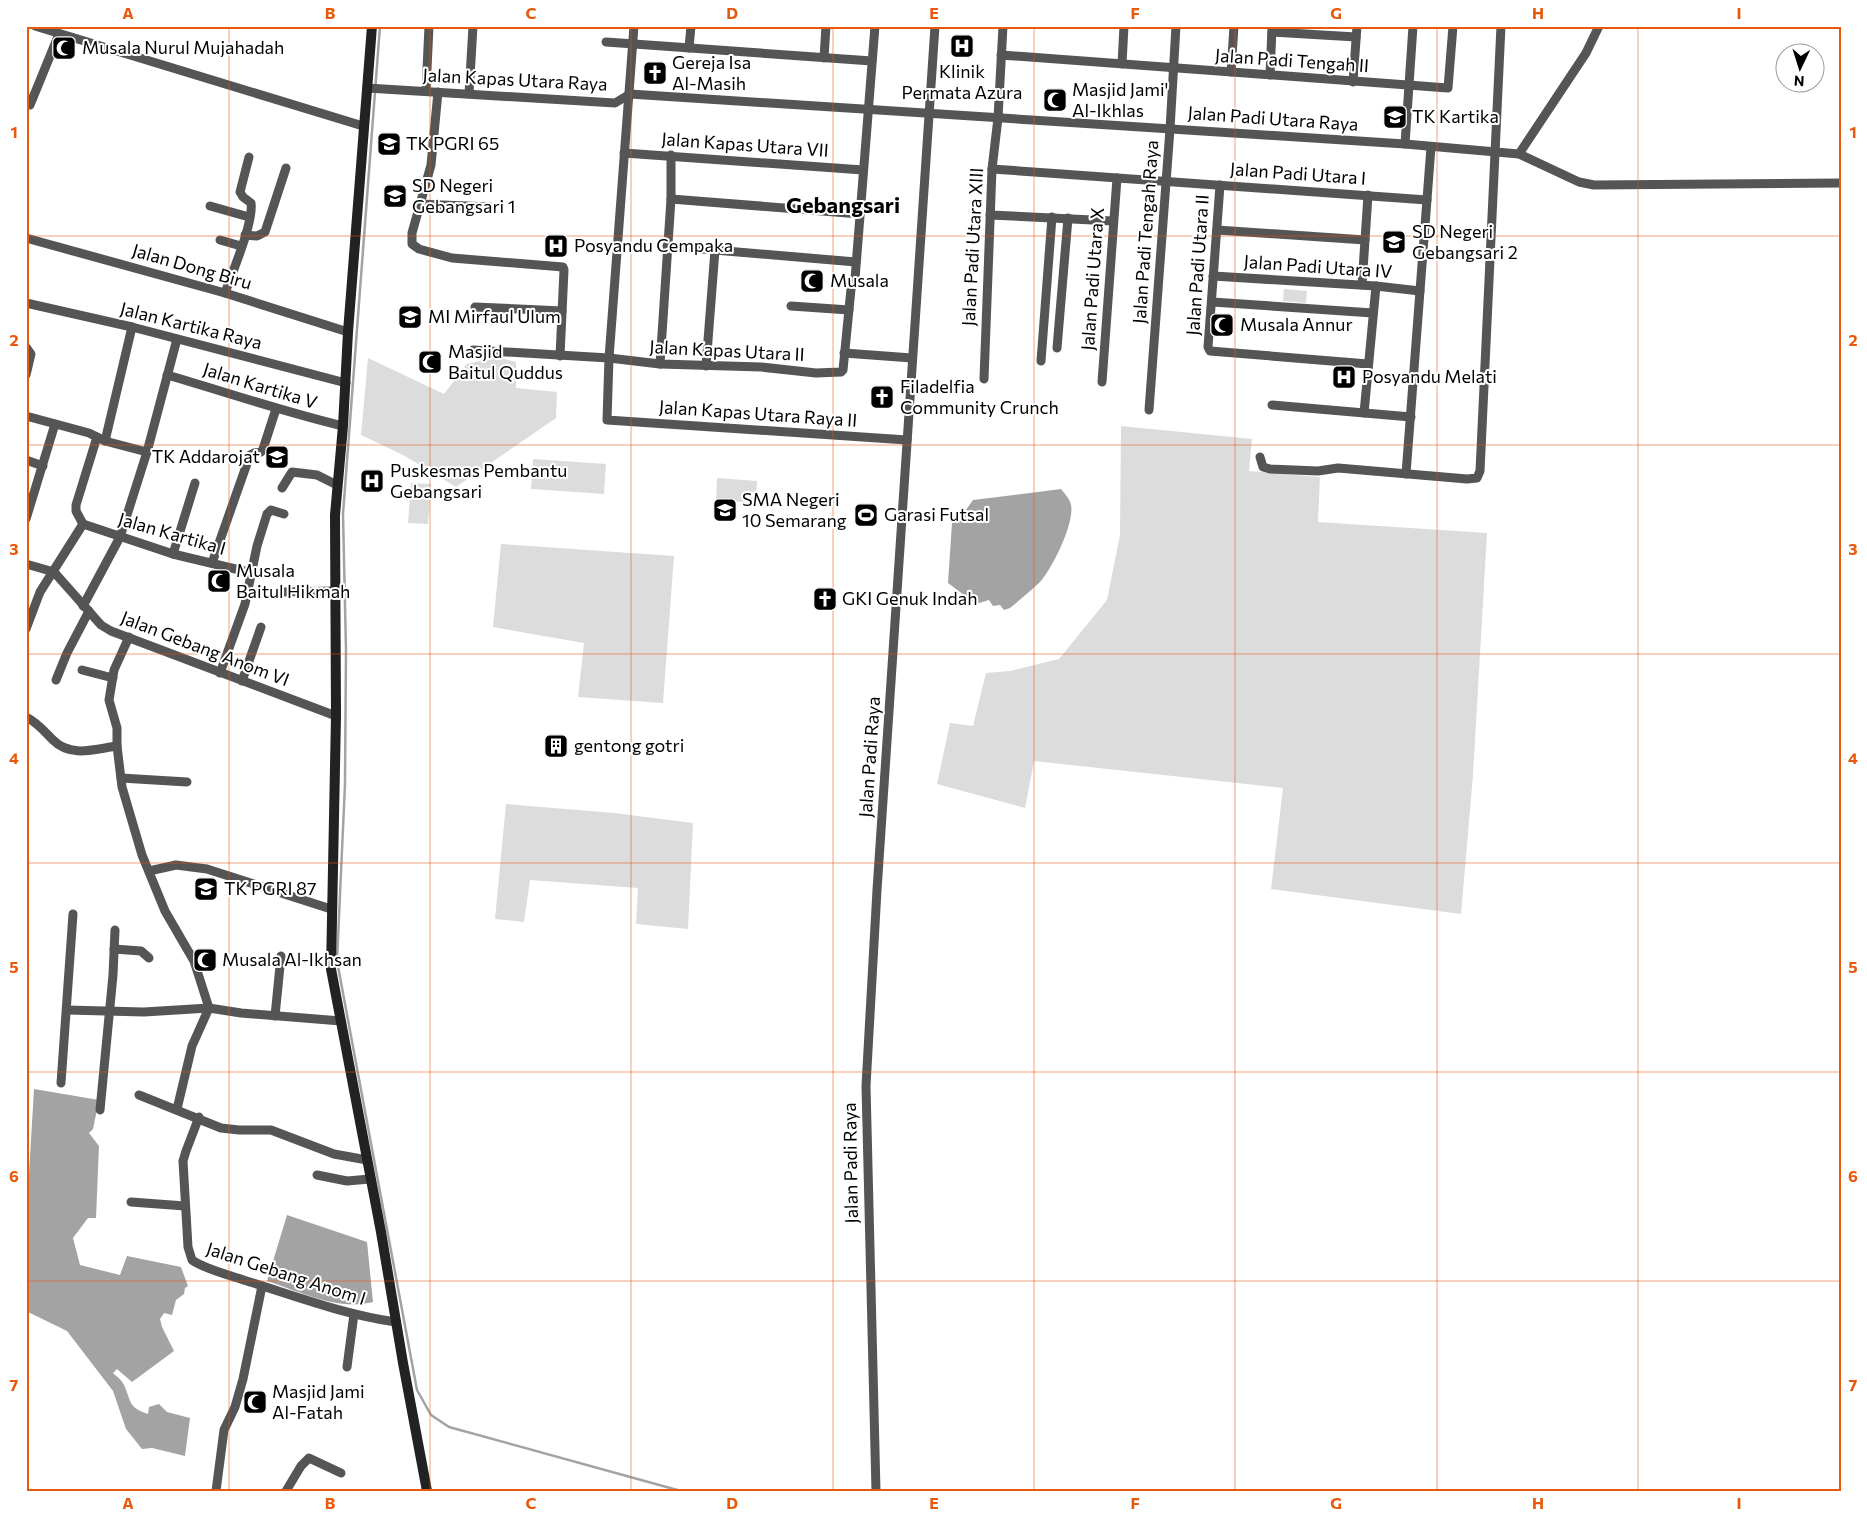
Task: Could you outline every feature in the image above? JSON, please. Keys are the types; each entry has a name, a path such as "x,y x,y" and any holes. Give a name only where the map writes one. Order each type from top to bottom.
{"street":[{"path":"35,26 363,126"},
{"path":"372,26 373,88 363,126 343,426 334,515 336,716 331,969 427,1491"},
{"path":"426,92 429,26"},
{"path":"469,94 473,26"},
{"path":"609,358 634,26"},
{"path":"689,48 690,26"},
{"path":"824,58 826,26"},
{"path":"875,26 855,279 851,289 844,353 912,358"},
{"name":"Jalan Padi Raya","path":"876,1491 866,1086 877,890 935,26"},
{"name":"Jalan Padi Utara XIII","path":"984,379 992,170 998,118 1003,26"},
{"path":"1122,64 1124,26"},
{"name":"Jalan Padi Tengah Raya","path":"1149,410 1176,26"},
{"path":"1230,72 1234,26"},
{"path":"1353,82 1356,26"},
{"path":"1405,144 1413,26"},
{"name":"Jalan Padi Tengah II","path":"1001,55 1448,88 1453,26"},
{"path":"1260,457 1263,467 1270,469 1318,471 1338,468 1467,479 1476,478 1480,471 1500,153 1501,26"},
{"path":"1599,26 1586,53 1519,154 1579,182 1594,185 1841,183"},
{"path":"1270,75 1272,29 1315,30 1356,37"},
{"path":"30,105 59,34"},
{"path":"606,42 872,61"},
{"name":"Jalan Kapas Utara Raya","path":"373,88 615,103 630,94 929,113"},
{"path":"438,92 431,165 419,204 412,239 414,246 452,258 560,266 564,270 560,356"},
{"name":"Jalan Padi Utara Raya","path":"929,113 1405,144 1519,154"},
{"path":"1406,474 1431,147"},
{"name":"Jalan Kapas Utara VII","path":"624,153 863,170"},
{"path":"660,364 671,199 671,155"},
{"path":"225,293 245,235 249,217 251,203 241,195 240,189 249,156"},
{"path":"245,235 257,236 266,232 286,168"},
{"name":"Jalan Padi Utara I","path":"992,170 1427,200"},
{"name":"Jalan Padi Utara X","path":"1102,382 1117,178"},
{"name":"Jalan Padi Utara II","path":"1220,185 1208,348 1210,351 1368,364"},
{"path":"1362,285 1368,195"},
{"path":"671,199 860,214"},
{"path":"419,204 490,207"},
{"path":"210,206 249,217"},
{"path":"990,215 1113,221"},
{"path":"1041,361 1052,218"},
{"path":"1057,348 1068,218"},
{"path":"1217,230 1365,240"},
{"name":"Jalan Dong Biru","path":"26,238 225,293 348,332"},
{"path":"220,240 241,246"},
{"path":"667,246 856,262"},
{"path":"706,366 714,250"},
{"name":"Jalan Padi Utara IV","path":"1213,276 1376,286 1420,291"},
{"path":"1047,283 1062,284"},
{"path":"1364,413 1376,286"},
{"path":"1212,302 1373,313"},
{"name":"Jalan Kartika Raya","path":"26,303 132,327 346,383"},
{"path":"791,306 849,310"},
{"path":"475,307 562,311"},
{"path":"26,629 40,592 83,524 78,516 76,505 101,439 132,327"},
{"path":"56,680 86,608 120,537 147,452 177,339"},
{"path":"26,347 31,354 27,373"},
{"name":"Jalan Kapas Utara II","path":"473,350 609,358 660,364 761,367 838,373 843,370 844,353"},
{"name":"Jalan Kapas Utara Raya II","path":"609,358 607,420 907,440"},
{"name":"Jalan Kartika V","path":"167,375 276,409 343,426"},
{"path":"1272,405 1411,417"},
{"path":"212,563 250,455 263,450 276,409"},
{"path":"26,416 92,434 101,439 147,452"},
{"path":"26,519 54,424"},
{"path":"26,460 41,466"},
{"path":"282,488 292,472 317,475 337,485"},
{"path":"173,554 195,483"},
{"path":"220,673 245,604 257,546 269,511 284,514"},
{"name":"Jalan Kartika I","path":"83,524 173,554 252,573"},
{"path":"26,564 54,572"},
{"name":"Jalan Gebang Anom VI","path":"54,572 101,625 220,673 336,716"},
{"path":"282,592 335,591"},
{"path":"242,681 261,627"},
{"path":"129,637 114,670 109,700 117,728 120,778 137,837 165,911 194,960 209,1008 192,1046 177,1109"},
{"path":"82,670 113,678"},
{"path":"26,718 40,725 53,740 68,751 118,746"},
{"path":"120,778 187,782"},
{"path":"150,871 176,865 208,870 331,909"},
{"path":"61,1083 73,914"},
{"path":"100,1110 110,1012 115,930"},
{"path":"114,949 141,951 150,958"},
{"path":"275,1016 281,956"},
{"path":"67,1010 144,1012 209,1008 341,1021"},
{"path":"139,1095 228,1129 272,1130 334,1154 367,1160"},
{"path":"131,1202 185,1206 184,1158 199,1118"},
{"path":"317,1175 347,1181 370,1179"},
{"name":"Jalan Gebang Anom I","path":"185,1206 188,1247 192,1260 228,1275 354,1314 396,1322"},
{"path":"216,1491 224,1430 233,1412 243,1379 262,1286"},
{"path":"347,1367 354,1314"},
{"path":"286,1491 301,1466 309,1458 341,1474"}],"shaded area":[{"path":"1284,289 1307,291 1306,303 1283,301"},
{"path":"496,357 516,362 516,388 557,392 556,418 456,487 405,456 361,435 368,358 444,394 467,364"},
{"path":"1121,426 1252,439 1249,471 1320,477 1318,522 1487,533 1473,775 1461,914 1271,889 1283,788 1034,761 1025,808 937,784 950,723 973,726 986,673 1010,671 1059,659 1107,600 1120,535"},
{"path":"533,459 606,464 604,494 531,489"},
{"path":"717,478 757,481 756,503 716,500"},
{"path":"411,483 431,484 428,524 408,523"},
{"path":"1061,489 1071,505 1070,523 1066,534 1056,557 1044,577 1014,605 1004,610 1000,605 993,606 989,600 976,604 948,583 952,523 963,514 973,500"},
{"path":"501,544 674,556 663,703 578,697 584,643 493,627"},
{"path":"506,804 614,813 693,823 688,929 636,924 638,888 530,880 524,922 495,919"},
{"path":"34,1089 99,1100 93,1129 89,1133 99,1146 96,1218 88,1218 73,1238 80,1265 120,1275 127,1256 181,1267 188,1286 185,1288 184,1294 176,1300 172,1315 164,1313 160,1319 174,1351 132,1382 117,1369 113,1373 123,1383 132,1404 137,1409 148,1414 149,1407 159,1404 167,1412 190,1418 185,1456 152,1448 142,1449 126,1429 113,1391 67,1331 26,1311 26,1225"},
{"path":"287,1215 367,1242 373,1302 346,1304 333,1302 306,1295 267,1281"}],"waterway":[{"path":"380,26 343,514 346,650 345,784 337,961 417,1390 431,1415 449,1427 681,1491"}],"place":[{"name":"Klinik Permata Azura","path":"962,46"},
{"name":"Musala Nurul Mujahadah","path":"64,48"},
{"name":"Gereja Isa Al-Masih","path":"655,73"},
{"name":"Masjid Jami' Al-Ikhlas","path":"1055,100"},
{"name":"TK Kartika","path":"1395,117"},
{"name":"TK PGRI 65","path":"389,144"},
{"name":"SD Negeri Gebangsari 1","path":"395,196"},
{"name":"SD Negeri Gebangsari 2","path":"1394,242"},
{"name":"Posyandu Cempaka","path":"556,246"},
{"name":"Musala","path":"812,281"},
{"name":"MI Mirfaul Ulum","path":"410,317"},
{"name":"Musala Annur","path":"1222,325"},
{"name":"Masjid Baitul Quddus","path":"430,362"},
{"name":"Posyandu Melati","path":"1344,377"},
{"name":"Filadelfia Community Crunch","path":"882,397"},
{"name":"TK Addarojat","path":"277,457"},
{"name":"Puskesmas Pembantu Gebangsari","path":"372,481"},
{"name":"SMA Negeri 10 Semarang","path":"725,510"},
{"name":"Garasi Futsal","path":"866,515"},
{"name":"Musala Baitul Hikmah","path":"219,581"},
{"name":"GKI Genuk Indah","path":"825,599"},
{"name":"gentong gotri","path":"556,746"},
{"name":"TK PGRI 87","path":"206,889"},
{"name":"Musala Al-Ikhsan","path":"205,960"},
{"name":"Masjid Jami Al-Fatah","path":"255,1402"}],"district":[{"name":"Gebangsari","path":"843,205"}]}
